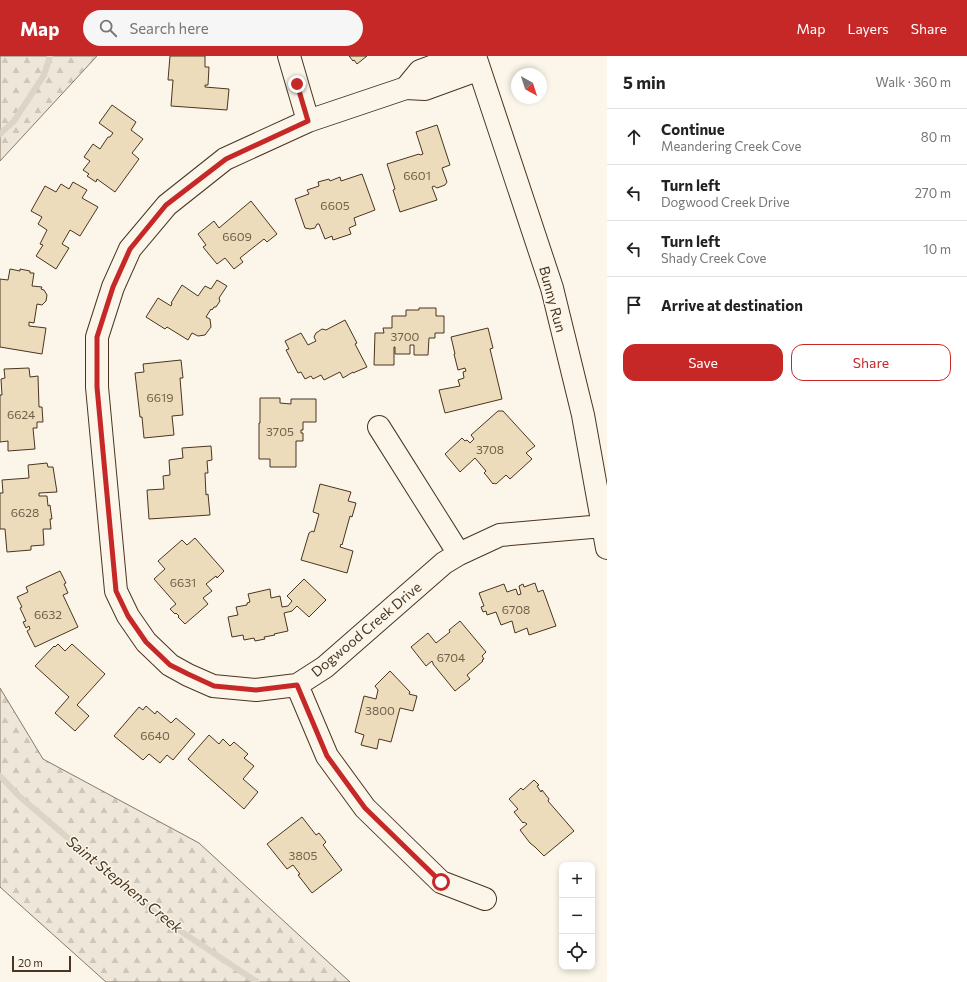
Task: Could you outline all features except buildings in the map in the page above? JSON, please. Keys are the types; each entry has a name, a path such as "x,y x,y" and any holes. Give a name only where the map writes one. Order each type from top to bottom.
{"street":[{"path":"289,56 308,121"},
{"name":"Dogwood Creek Drive","path":"474,57 469,73 425,89 406,88 308,121 226,159 166,205 130,249 113,287 97,337 97,387 116,591 128,616 146,642 170,665 214,686 256,690 297,685 325,667 444,563 459,554 500,535 604,526"},
{"name":"Bunny Run","path":"474,57 552,288 583,415 607,548"},
{"path":"380,427 459,554"},
{"path":"297,685 327,756 365,808 441,882 485,899"}],"green space":[{"path":"0,56 97,56 0,161"},
{"path":"0,688 43,759 199,843 350,982 106,982 0,887"}],"waterway":[{"name":"Saint Stephens Creek","path":"0,134 14,121 44,75 50,56"},
{"name":"Saint Stephens Creek","path":"0,776 19,796 161,918 257,982"}],"route":[{"path":"297,84 308,121 226,159 166,205 130,249 113,287 97,337 97,387 116,591 128,616 146,642 170,665 214,686 256,690 297,685 327,756 365,808 441,882"}]}
